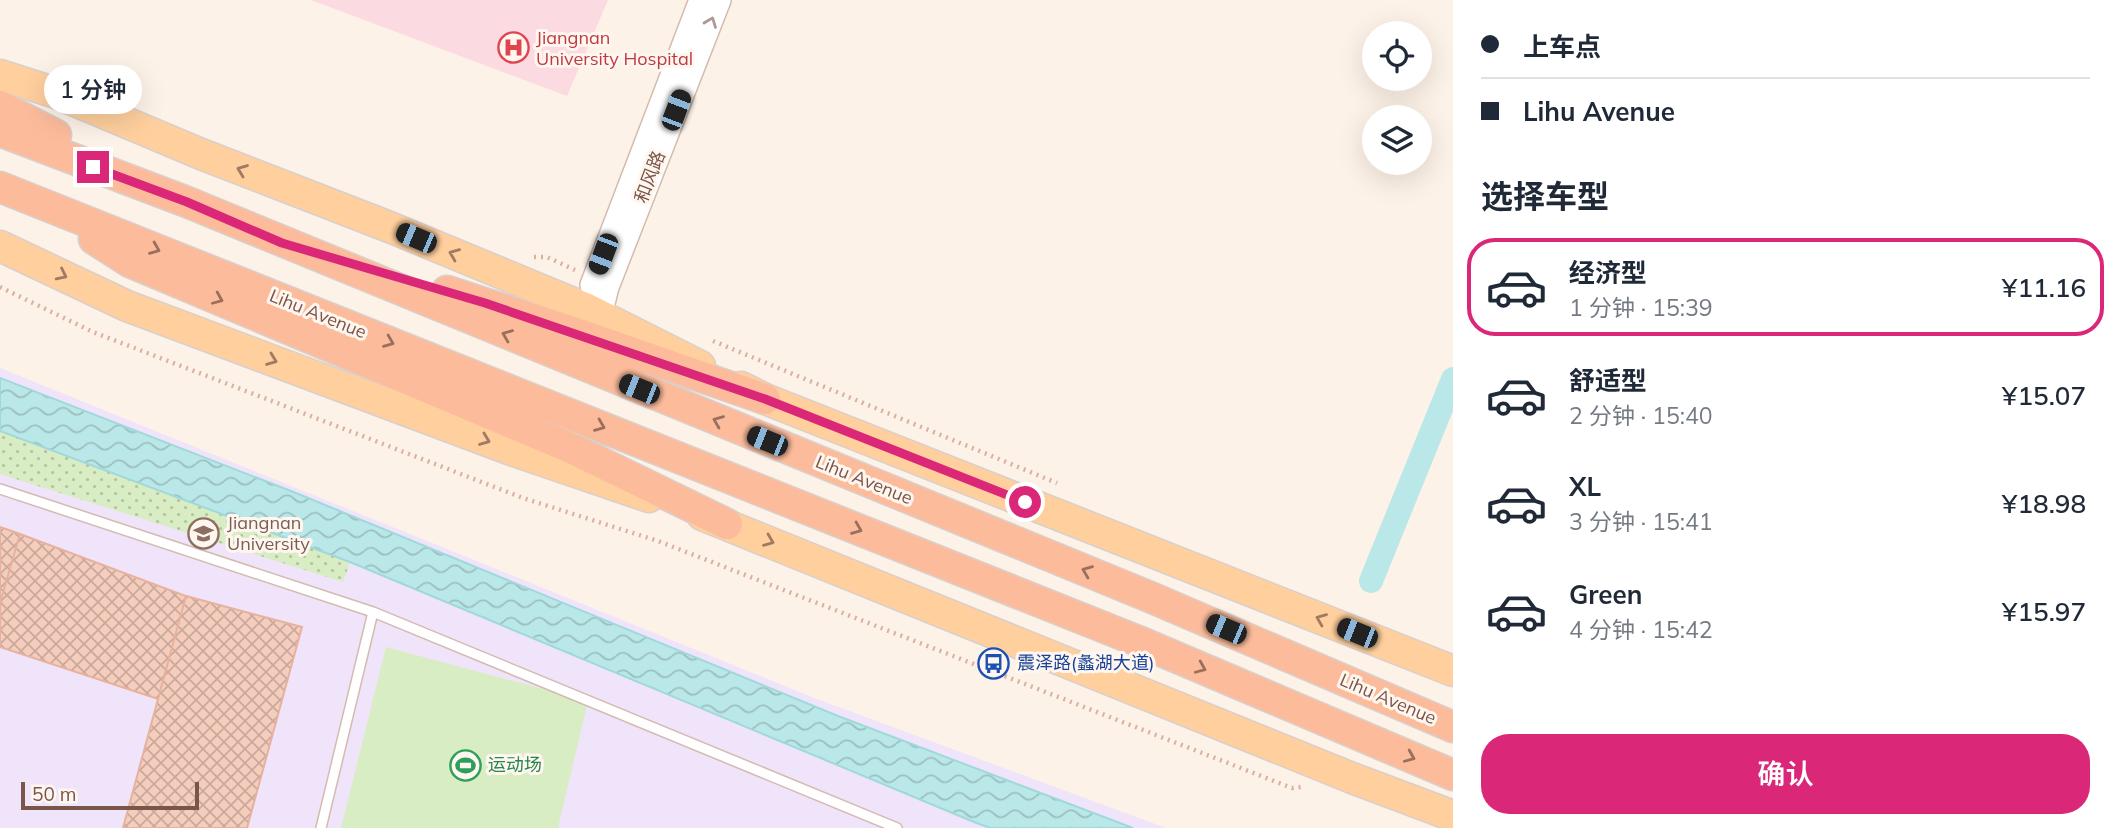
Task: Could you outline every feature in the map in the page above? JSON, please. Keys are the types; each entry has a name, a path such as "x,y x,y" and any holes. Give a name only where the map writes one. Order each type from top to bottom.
{"highway":[{"path":"0,106 187,202"},
{"name":"Lihu Avenue","path":"0,131 187,202 1150,597 1453,727"},
{"name":"Lihu Avenue","path":"0,187 1138,641 1453,775"},
{"path":"28,198 130,262 573,449 727,524"},
{"path":"282,243 527,317 765,399"}],"main road":[{"path":"0,75 56,93 201,154 393,228 593,312 765,399 1453,671"},
{"path":"0,246 127,306 514,451 727,524 1340,773 1453,816"}],"street":[{"name":"和风路","path":"593,312 598,267 701,0"},
{"name":"和风路","path":"593,312 607,287 719,0"}],"lane":[{"path":"0,489 373,612 897,828"},
{"path":"321,828 373,612"}],"path":[{"path":"0,287 93,332 523,498 658,541 1292,788 1304,786"},
{"path":"702,337 1059,484"}],"shaded area":[{"name":"Jiangnan University Hospital","path":"311,0 608,0 567,96"},
{"name":"Jiangnan University","path":"0,368 817,699 1166,828 0,828"}],"green space":[{"path":"0,431 350,562 343,582 0,474"},
{"name":"运动场","path":"386,647 588,701 558,828 341,828"}],"water":[{"path":"0,378 296,493 838,716 1133,828 990,828 974,822 350,562 0,431"}],"building":[{"path":"0,527 20,534 0,603"},
{"path":"20,534 186,596 158,699 0,647 0,603"},
{"path":"186,596 302,627 247,828 123,828"}],"waterway":[{"path":"1371,581 1453,379"}],"place":[{"name":"Jiangnan University Hospital","path":"513,48"},
{"name":"Jiangnan University","path":"204,533"},
{"name":"震泽路(蠡湖大道)","path":"994,663"},
{"name":"运动场","path":"465,765"}],"route":[{"path":"93,167 187,202 282,243 485,303 765,399 1025,502"}]}
